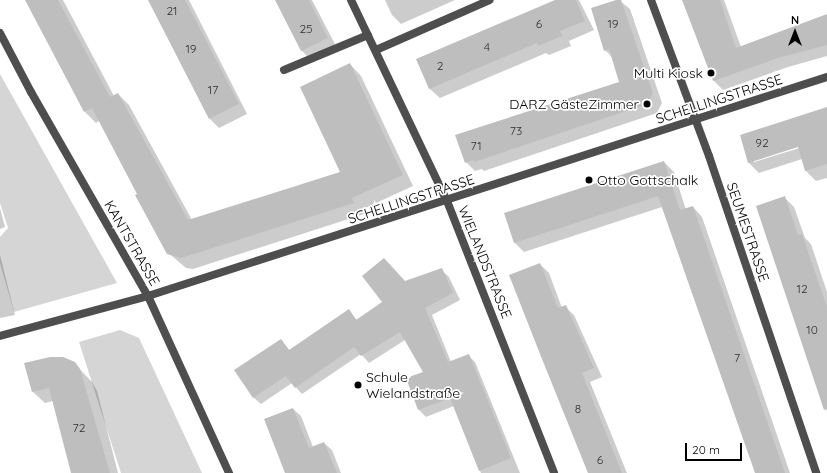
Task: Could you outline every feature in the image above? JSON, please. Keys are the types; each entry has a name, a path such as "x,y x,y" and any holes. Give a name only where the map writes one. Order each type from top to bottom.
{"street":[{"name":"WIELANDSTRASSE","path":"351,0 447,201 554,473"},
{"path":"376,50 490,0"},
{"name":"SEUMESTRASSE","path":"651,0 695,121 816,473"},
{"name":"KANTSTRASSE","path":"0,33 31,92 148,296 229,473"},
{"path":"284,70 368,34"},
{"name":"SCHELLINGSTRASSE","path":"0,336 148,296 447,201 827,77"}],"shaded area":[{"path":"0,74 117,283 14,312 0,263 0,237 8,228 0,203"},
{"path":"120,330 139,338 202,473 121,473 79,342"}],"building":[{"path":"25,0 58,0 110,97 118,93 188,220 340,172 300,87 350,63 403,175 352,198 354,203 181,258 167,254 135,195 137,194 92,108 84,112"},
{"path":"148,0 185,0 239,104 209,119"},
{"path":"275,0 309,0 328,38 301,51"},
{"path":"555,0 576,0 585,21 560,31 562,36 538,46 537,43 429,89 416,59"},
{"path":"616,0 621,0 653,93 647,104 474,162 473,160 465,163 455,135 619,82 609,49 604,51 591,8"},
{"path":"682,0 720,0 736,48 827,14 827,45 778,58 713,81"},
{"path":"827,107 827,164 805,171 798,147 748,163 740,135"},
{"path":"664,161 680,210 693,206 785,473 755,473 658,196 514,243 504,213"},
{"path":"785,196 798,235 802,234 827,307 827,409 824,410 756,206"},
{"path":"384,258 405,281 442,268 453,293 425,308 448,362 469,354 511,458 479,471 450,398 418,410 406,378 423,372 400,332 361,356 354,347 295,388 286,376 253,398 234,370 281,339 289,350 349,309 356,320 382,302 362,276"},
{"path":"540,263 558,308 566,305 594,368 582,373 622,473 588,473 509,275"},
{"path":"50,357 63,357 75,362 80,369 110,473 71,473 49,388 32,392 24,363"},
{"path":"293,408 309,448 324,442 337,473 285,473 264,419"}],"place":[{"name":"Multi Kiosk","path":"711,73"},
{"name":"DARZ GästeZimmer","path":"647,104"},
{"name":"Otto Gottschalk","path":"589,180"},
{"name":"Schule Wielandstraße","path":"358,385"}]}
